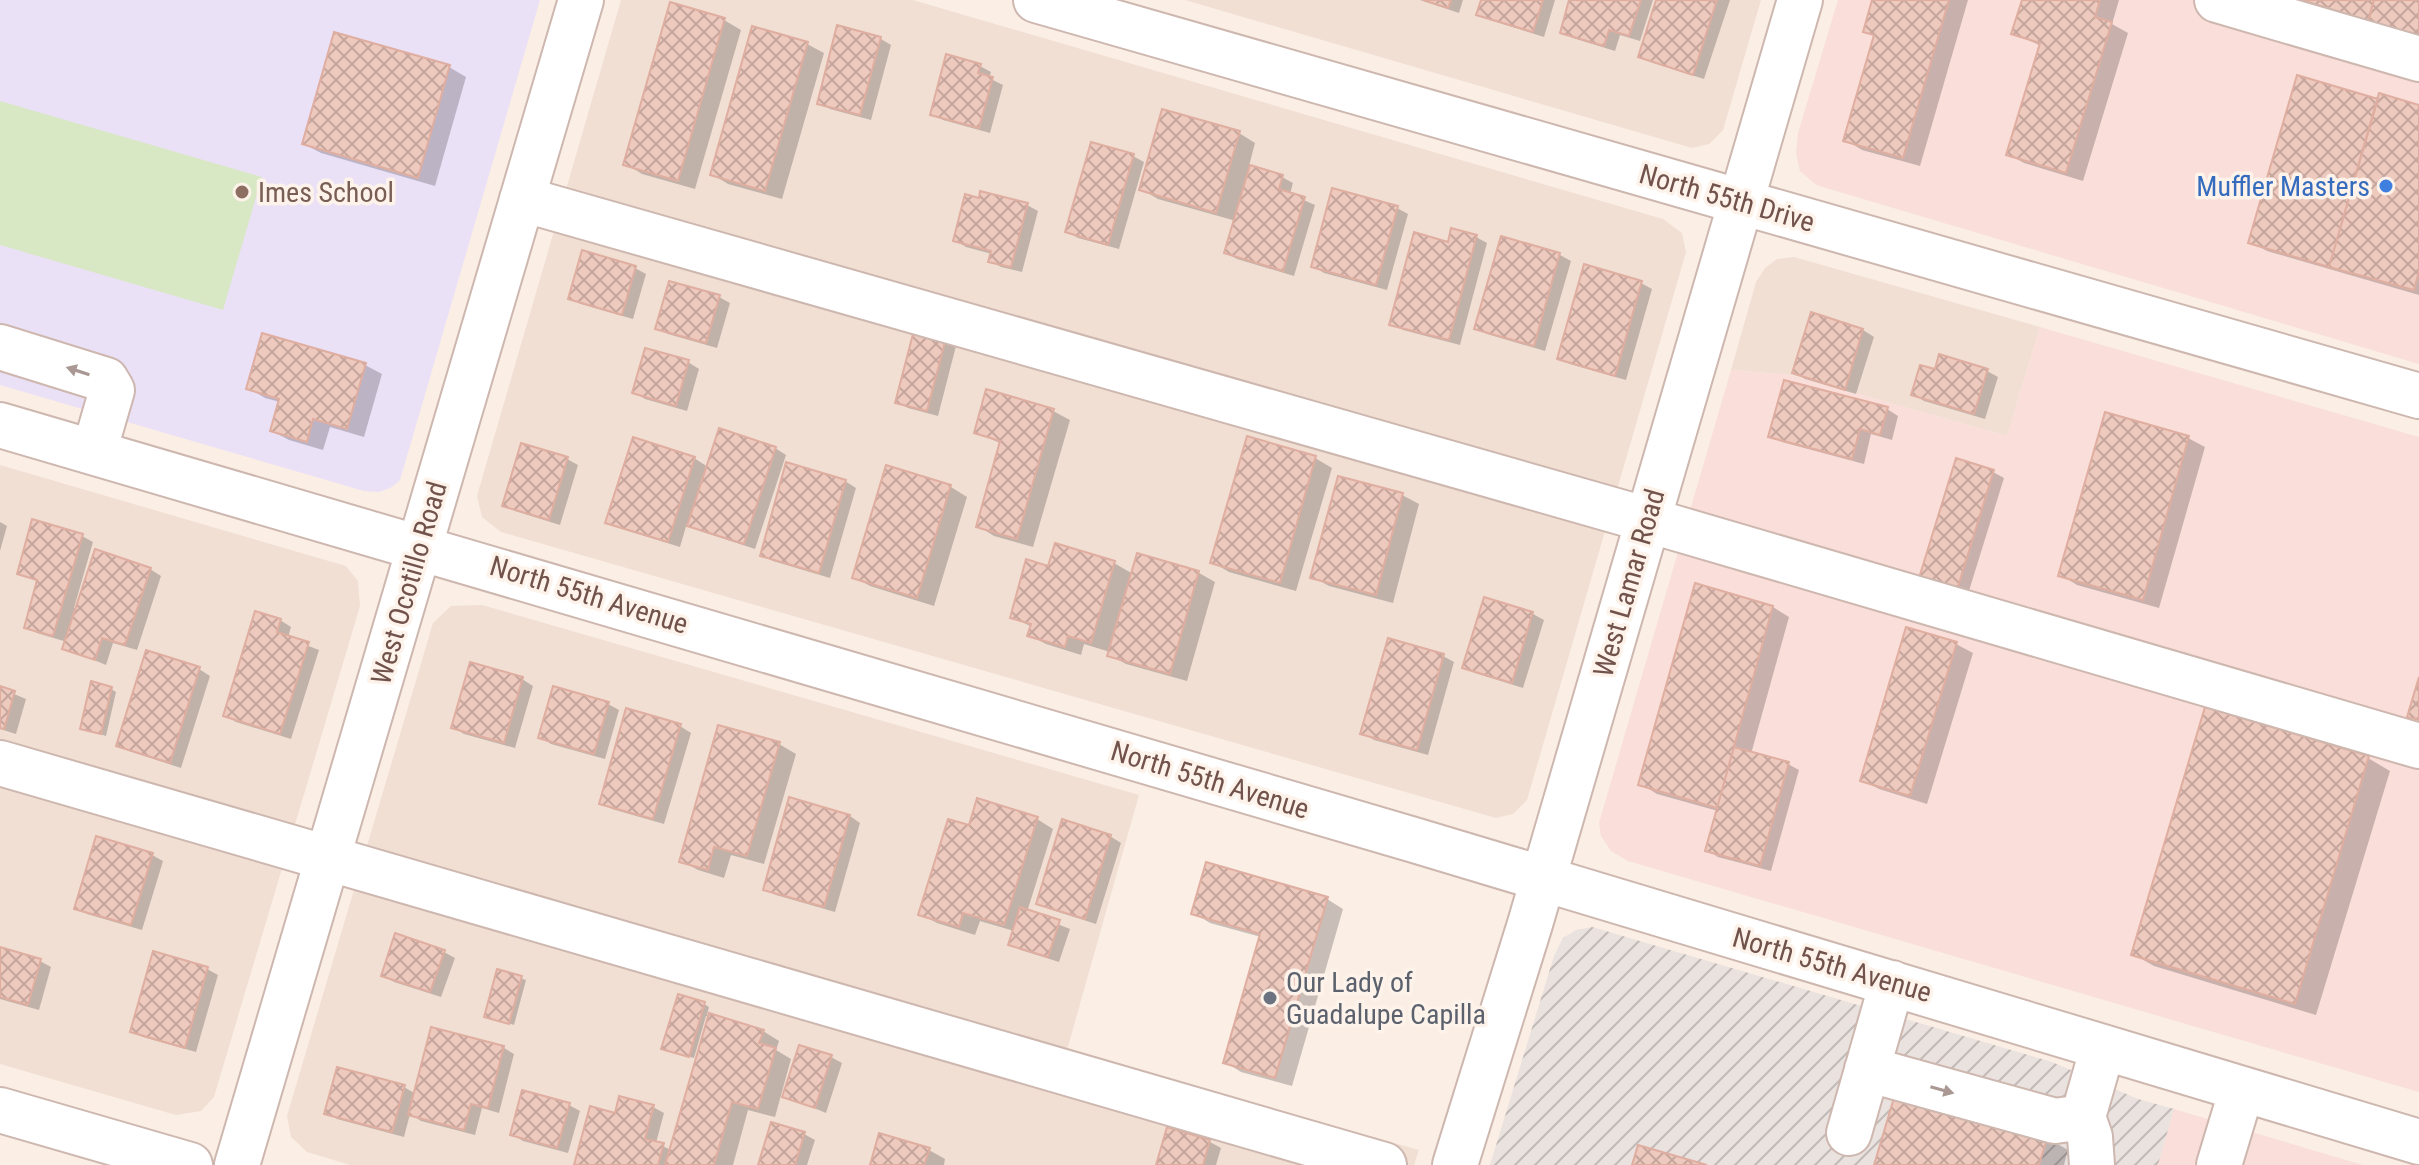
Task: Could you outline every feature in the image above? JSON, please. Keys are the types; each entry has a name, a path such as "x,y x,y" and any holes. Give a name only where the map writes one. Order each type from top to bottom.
{"street":[{"name":"West Ocotillo Road","path":"237,1165 581,0"},
{"name":"North 55th Drive","path":"1036,0 2419,396"},
{"name":"West Lamar Road","path":"1455,1165 1542,880 1800,0"},
{"path":"2217,0 2419,59"},
{"path":"522,199 1648,520 2419,746"},
{"path":"0,347 106,380 112,390 94,452"},
{"name":"North 55th Avenue","path":"0,425 420,545 2419,1142"},
{"path":"0,763 1384,1165"},
{"path":"1849,1133 1892,983"},
{"path":"2092,1165 2090,1137 2083,1117 2103,1047"},
{"path":"1867,1069 2055,1121 2083,1117"},
{"path":"2219,1165 2242,1089"},
{"path":"0,1110 190,1165"}],"shaded area":[{"name":"Imes School","path":"0,0 540,0 400,480 392,487 379,492 364,491 0,385"},
{"path":"621,0 913,0 1663,219 1682,233 1686,252 1527,800 1513,814 1496,818 501,532 482,517 477,496"},
{"path":"1185,0 1761,0 1723,130 1709,144 1692,148"},
{"path":"1838,0 2419,0 2419,364 1816,185 1800,171 1796,153 1798,133"},
{"path":"1794,257 2040,327 2007,436 1791,375 1731,370 1756,282 1765,268 1777,259"},
{"path":"2040,327 2419,437 2419,1092 1628,861 1611,851 1601,836 1599,823 1731,370 1791,375 2007,436"},
{"path":"0,465 346,566 358,581 360,606 214,1097 201,1111 176,1115 0,1064"},
{"path":"482,605 1139,795 1067,1050 1419,1150 1414,1165 350,1165 307,1152 291,1137 287,1116 433,623 451,606"},
{"path":"1592,927 2052,1062 2138,1099 2174,1109 2158,1165 1490,1165 1554,956 1563,938 1576,930"},
{"path":"2174,1109 2363,1165 2158,1165"}],"green space":[{"path":"0,101 262,177 223,310 0,245"}],"building":[{"path":"1423,0 1451,0 1448,8"},
{"path":"1481,0 1543,0 1533,32 1476,15"},
{"path":"1569,0 1641,0 1629,36 1609,30 1604,46 1560,33"},
{"path":"1656,0 1717,0 1693,75 1638,57"},
{"path":"1872,0 1949,0 1903,158 1843,141 1874,35 1863,32"},
{"path":"2022,0 2100,0 2095,17 2112,22 2066,173 2006,155 2040,43 2011,34"},
{"path":"2302,0 2374,0 2368,21"},
{"path":"2374,0 2419,0 2419,38 2368,23"},
{"path":"670,2 725,18 678,181 623,165"},
{"path":"837,25 881,37 860,115 817,104"},
{"path":"752,26 808,42 765,191 710,175"},
{"path":"334,32 450,65 418,178 302,144"},
{"path":"946,54 981,64 978,73 993,77 979,128 930,115"},
{"path":"2297,75 2378,99 2329,267 2248,243"},
{"name":"Muffler Masters","path":"2379,93 2419,105 2419,271 2414,290 2329,267"},
{"path":"1162,109 1240,131 1216,213 1139,190"},
{"path":"1091,142 1134,154 1108,245 1065,232"},
{"path":"1250,165 1283,175 1279,189 1305,197 1283,271 1224,253"},
{"path":"1332,188 1398,206 1376,285 1311,267"},
{"path":"980,191 1028,203 1011,267 988,262 991,251 953,241 965,194 979,198"},
{"path":"1451,228 1477,235 1449,340 1389,325 1414,232 1448,242"},
{"path":"1501,236 1560,253 1534,346 1474,329"},
{"path":"582,250 636,266 622,315 568,299"},
{"path":"1584,264 1642,281 1615,376 1557,359"},
{"path":"669,281 720,295 706,343 655,329"},
{"path":"1811,312 1863,329 1845,390 1792,373"},
{"path":"914,330 946,338 927,411 895,403"},
{"path":"262,333 366,363 347,429 313,419 307,442 270,431 279,399 246,389"},
{"path":"645,348 689,360 676,406 632,393"},
{"path":"1939,354 1988,369 1974,414 1911,395 1920,365 1935,369"},
{"path":"1784,380 1888,407 1880,435 1860,429 1852,459 1768,437"},
{"path":"986,389 1054,409 1017,539 976,527 1000,441 974,433"},
{"path":"2105,412 2189,436 2143,600 2058,576"},
{"path":"719,428 776,447 744,544 687,526"},
{"path":"1247,436 1316,456 1280,583 1210,563"},
{"path":"633,437 695,457 668,542 605,523"},
{"path":"521,443 568,457 549,520 502,506"},
{"path":"1956,458 1994,470 1957,590 1919,578"},
{"path":"786,462 846,480 819,573 760,556"},
{"path":"886,465 951,485 917,598 852,578"},
{"path":"1338,476 1403,493 1376,595 1310,578"},
{"path":"32,519 83,534 53,636 24,628 37,580 17,574"},
{"path":"1055,543 1115,561 1091,643 1068,636 1065,647 1027,636 1031,624 1010,618 1026,559 1048,566"},
{"path":"95,549 151,568 125,645 102,638 95,660 62,649"},
{"path":"1137,553 1199,571 1170,674 1107,656"},
{"path":"1695,583 1773,606 1717,808 1638,785"},
{"path":"1484,597 1533,612 1512,683 1462,668"},
{"path":"255,611 281,619 277,632 309,642 280,734 223,716"},
{"path":"1906,627 1957,642 1910,796 1860,781"},
{"path":"1388,638 1444,654 1417,750 1360,734"},
{"path":"146,650 200,667 170,763 116,746"},
{"path":"470,662 523,677 504,743 451,728"},
{"path":"2419,677 2419,720 2407,717"},
{"path":"91,681 112,687 101,734 80,729"},
{"path":"0,686 15,691 4,729 0,728"},
{"path":"553,686 609,702 594,754 538,738"},
{"path":"2205,707 2369,756 2295,1004 2131,955"},
{"path":"626,708 681,724 653,819 599,804"},
{"path":"718,725 780,742 747,856 714,847 708,870 679,862"},
{"path":"1734,747 1789,762 1760,866 1705,851"},
{"path":"789,797 850,815 824,907 763,890"},
{"path":"977,798 1038,817 1004,925 963,913 959,927 918,915 948,819 969,825"},
{"path":"1062,819 1111,835 1085,919 1036,904"},
{"path":"96,836 153,853 131,925 74,909"},
{"name":"Our Lady of Guadalupe Capilla","path":"1206,862 1328,897 1275,1078 1223,1063 1260,934 1191,914"},
{"path":"1020,907 1060,920 1048,957 1008,945"},
{"path":"395,933 445,950 430,992 381,976"},
{"path":"0,947 41,959 28,1005 0,997"},
{"path":"153,951 208,967 185,1048 130,1032"},
{"path":"497,969 522,976 509,1024 484,1017"},
{"path":"678,994 705,1002 689,1057 661,1049"},
{"path":"709,1013 764,1030 759,1043 776,1048 758,1109 732,1102 714,1165 665,1165"},
{"path":"431,1027 504,1046 488,1108 471,1104 464,1130 408,1115"},
{"path":"799,1045 832,1055 815,1108 782,1097"},
{"path":"337,1067 405,1085 392,1132 324,1114"},
{"path":"522,1090 570,1103 557,1148 510,1135"},
{"path":"1896,1091 2048,1136 2039,1165 1874,1165"},
{"path":"619,1096 654,1105 645,1139 664,1143 658,1165 574,1165 590,1106 615,1113"},
{"path":"771,1122 805,1132 795,1165 758,1165"},
{"path":"1167,1127 1210,1140 1203,1165 1156,1165"},
{"path":"879,1133 930,1148 924,1165 870,1165"},
{"path":"1638,1145 1707,1165 1632,1165"}],"place":[{"name":"Muffler Masters","path":"2386,186"},
{"name":"Imes School","path":"242,192"},
{"name":"Our Lady of Guadalupe Capilla","path":"1270,998"}]}
